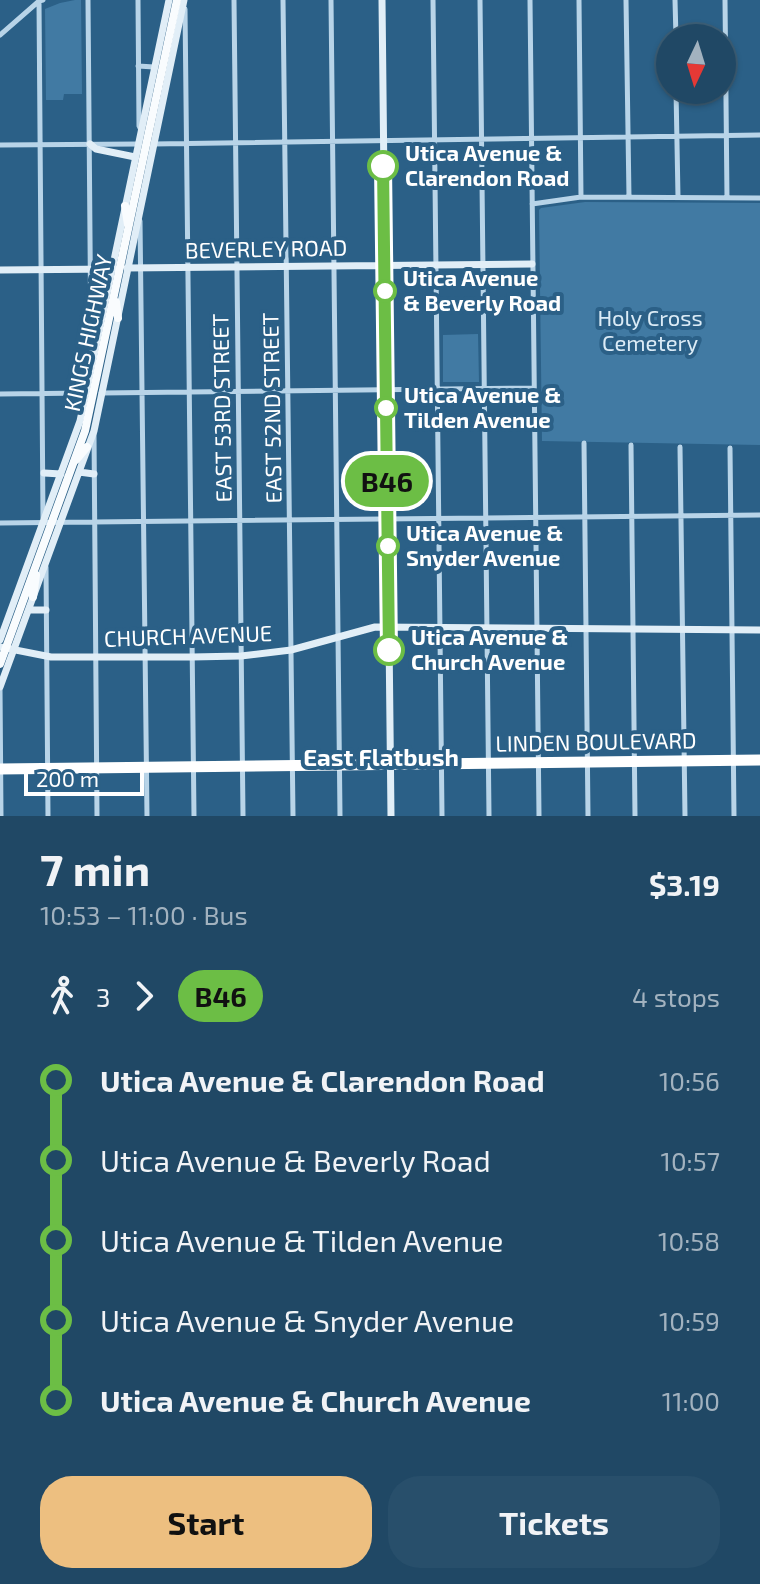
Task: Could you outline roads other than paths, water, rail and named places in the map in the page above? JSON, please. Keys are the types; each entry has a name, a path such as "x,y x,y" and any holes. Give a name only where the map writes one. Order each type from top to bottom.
{"highway":[{"name":"LINDEN BOULEVARD","path":"0,769 760,760"}],"main road":[{"name":"KINGS HIGHWAY","path":"0,664 41,562 51,522 85,431 165,69 177,0"},
{"path":"165,69 166,89"},
{"path":"133,208 144,191"},
{"path":"98,337 110,318"},
{"path":"73,463 87,447"},
{"path":"33,597 41,562"},
{"path":"17,595 30,583"}],"street":[{"path":"88,0 91,369"},
{"path":"138,0 141,130"},
{"name":"KINGS HIGHWAY","path":"165,69 169,0"},
{"path":"184,0 194,816"},
{"name":"KINGS HIGHWAY","path":"146,144 141,130 165,69 184,0"},
{"name":"EAST 53RD STREET","path":"234,0 243,816"},
{"name":"EAST 52ND STREET","path":"283,0 293,816"},
{"path":"331,0 340,816"},
{"path":"382,0 391,816"},
{"path":"433,0 442,816"},
{"path":"480,0 489,816"},
{"path":"530,0 539,816"},
{"path":"579,0 581,197"},
{"path":"626,0 629,197"},
{"path":"675,0 676,24"},
{"path":"725,0 727,198"},
{"path":"0,35 41,1"},
{"path":"41,1 44,473 51,522"},
{"path":"138,66 165,69"},
{"name":"KINGS HIGHWAY","path":"144,191 146,144 166,89"},
{"path":"676,104 678,197"},
{"path":"0,145 760,135"},
{"path":"90,144 96,149 135,157"},
{"name":"KINGS HIGHWAY","path":"110,318 133,208 135,157 146,144"},
{"path":"532,204 581,197 760,198"},
{"path":"133,208 140,268 147,816"},
{"name":"KINGS HIGHWAY","path":"110,318 133,208"},
{"name":"BEVERLEY ROAD","path":"0,270 532,264"},
{"path":"91,314 110,318"},
{"name":"KINGS HIGHWAY","path":"0,640 51,522 79,472 94,431 91,369 98,337"},
{"path":"0,394 534,388"},
{"name":"KINGS HIGHWAY","path":"51,522 61,474 80,421 94,393"},
{"path":"94,431 97,816"},
{"path":"584,443 588,816"},
{"path":"631,445 635,816"},
{"path":"680,447 685,816"},
{"path":"730,448 734,816"},
{"path":"79,472 94,474"},
{"path":"44,473 61,474"},
{"path":"0,523 760,515"},
{"path":"41,562 46,610 48,816"},
{"name":"KINGS HIGHWAY","path":"0,687 6,648 29,610 33,597"},
{"path":"29,610 46,610"},
{"name":"CHURCH AVENUE","path":"6,648 46,656 241,656 291,650 375,627 760,630"},
{"path":"0,687 1,816"}],"place":[{"name":"Utica Avenue & Clarendon Road","path":"383,166"},
{"name":"Utica Avenue & Beverly Road","path":"385,291"},
{"name":"Utica Avenue & Tilden Avenue","path":"386,408"},
{"name":"Utica Avenue & Snyder Avenue","path":"388,546"},
{"name":"Utica Avenue & Church Avenue","path":"389,650"}],"district":[{"name":"East Flatbush","path":"381,758"}],"park label":[{"name":"Holy Cross Cemetery","path":"650,330"}]}
